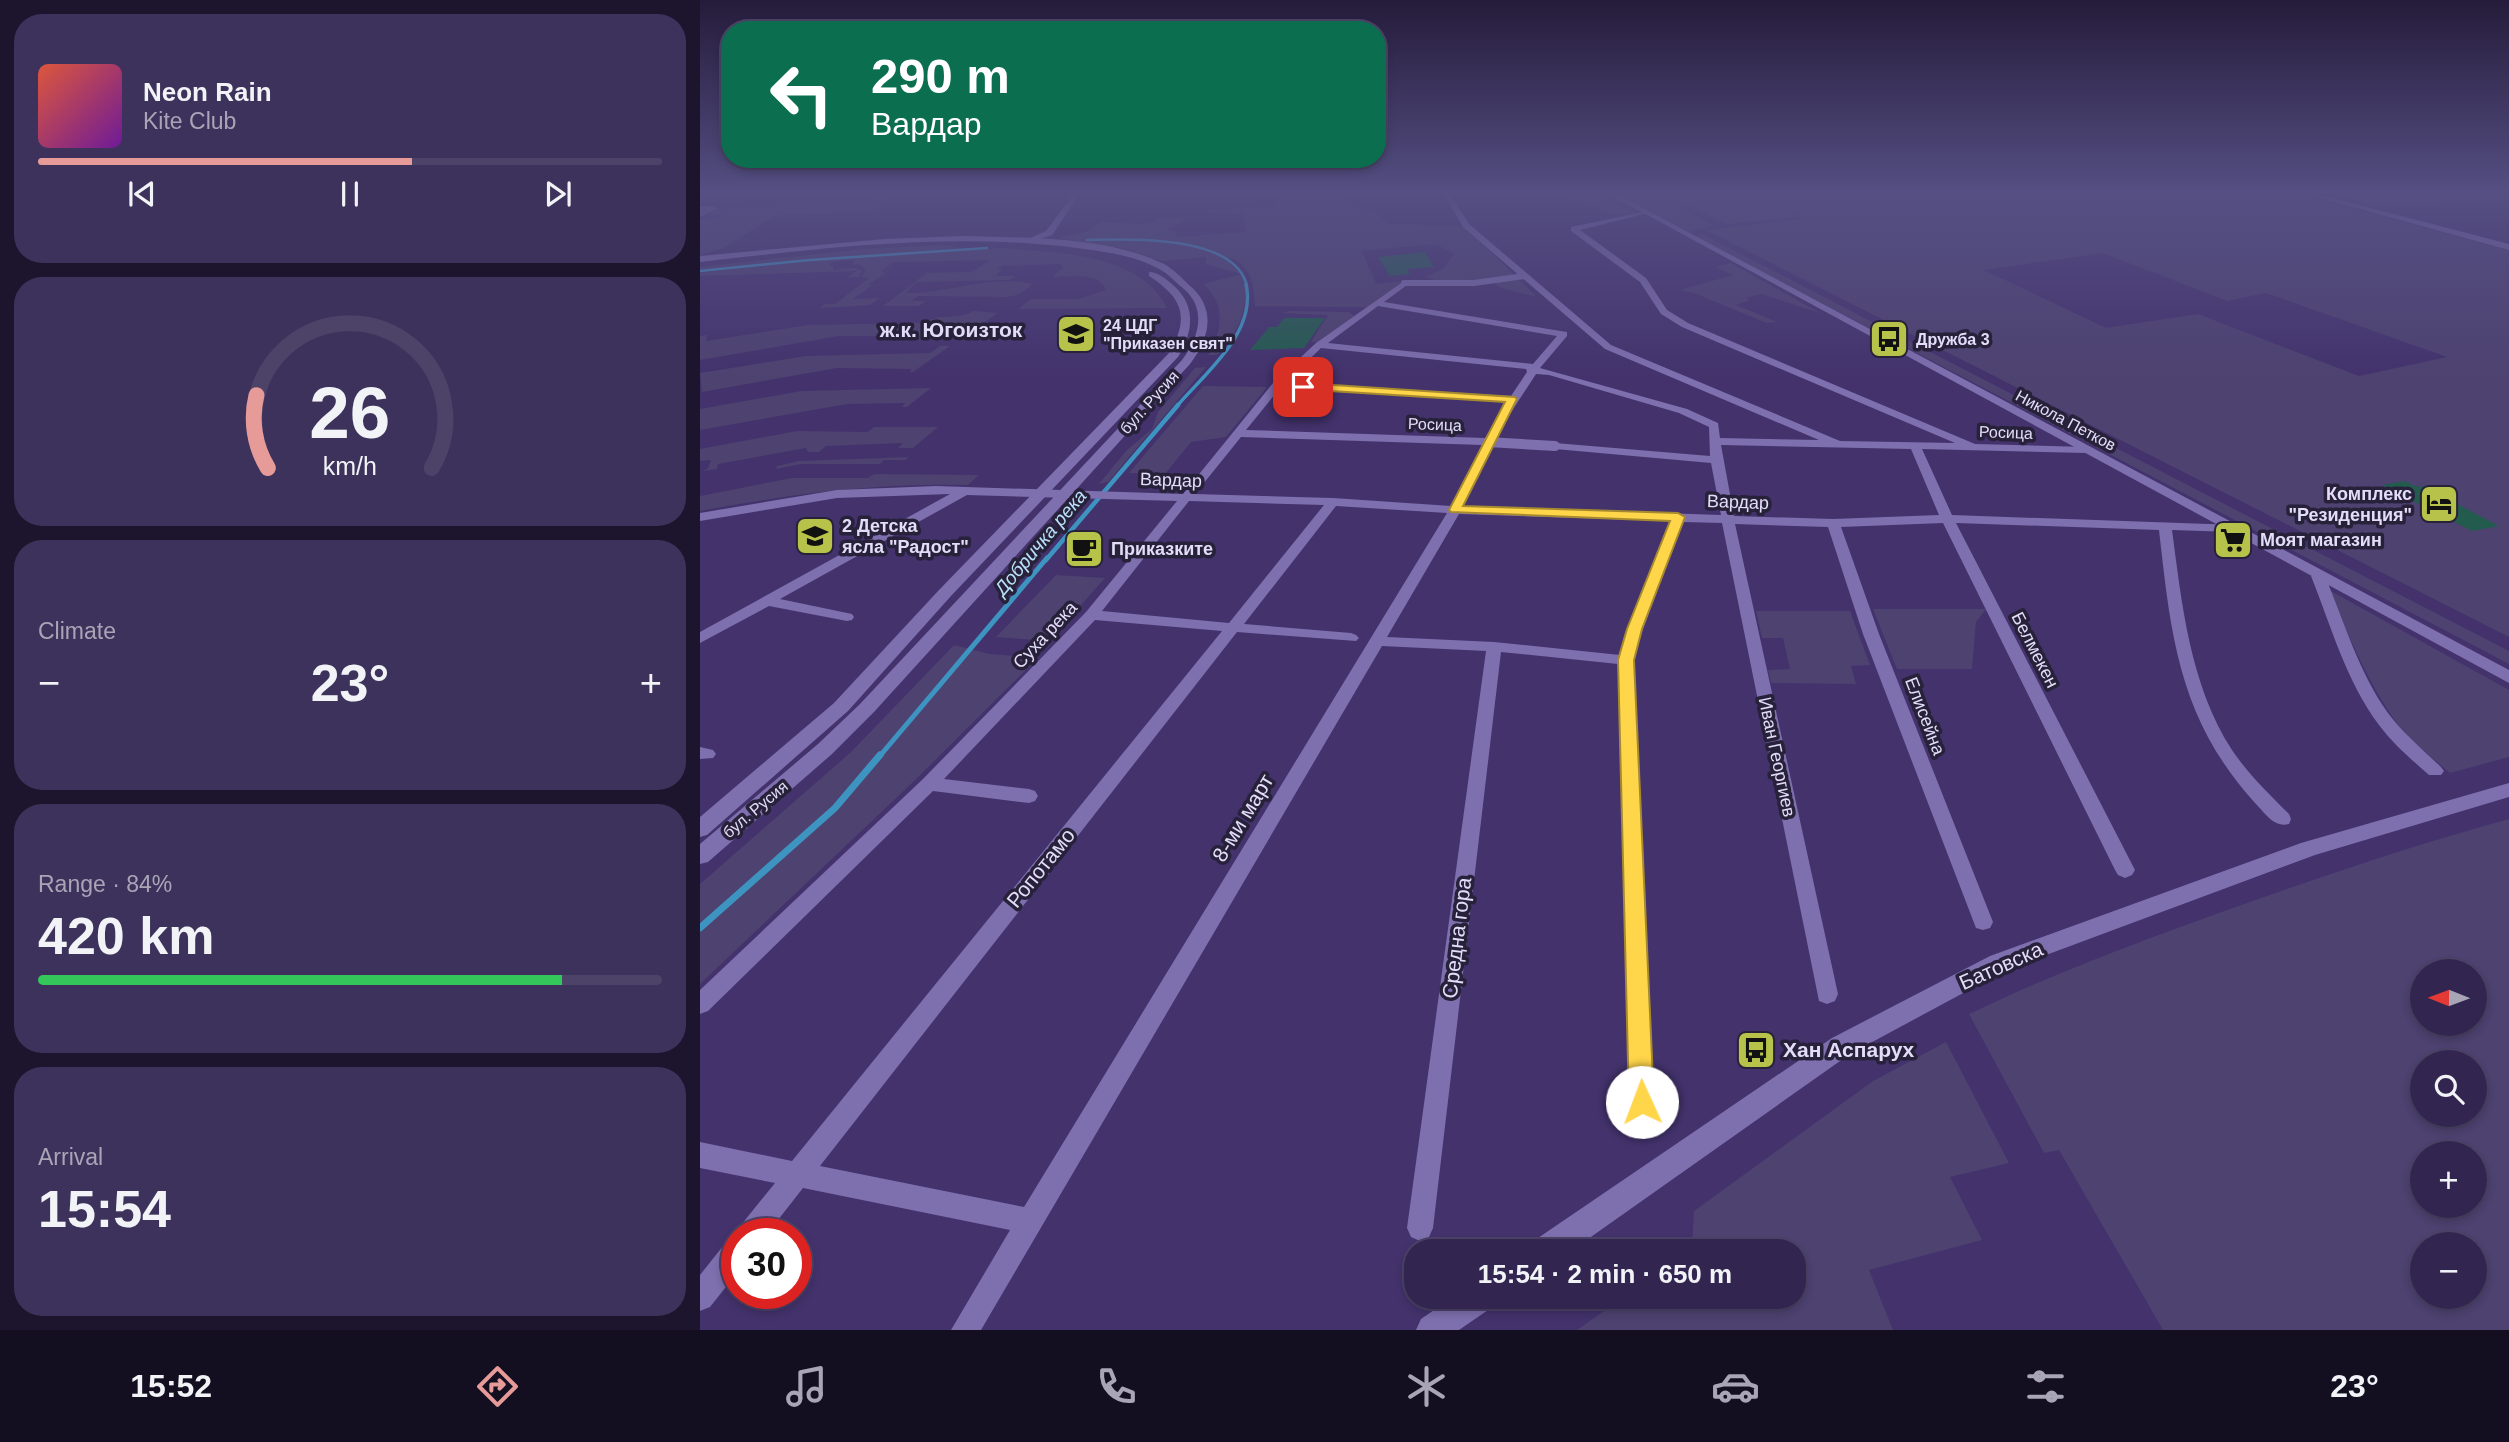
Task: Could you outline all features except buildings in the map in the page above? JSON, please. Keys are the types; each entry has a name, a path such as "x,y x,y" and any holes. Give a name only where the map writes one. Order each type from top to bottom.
{"main road":[{"name":"бул. Русия","path":"700,261 767,254"},
{"name":"бул. Русия","path":"700,261 774,254"},
{"name":"бул. Русия","path":"700,829 841,707 945,593 1174,355 1188,324 1186,308 1177,293 1163,280 1144,269 1094,254"},
{"name":"бул. Русия","path":"700,856 825,749 867,708 1072,495 1192,355 1201,339 1205,322 1203,306 1193,290 1158,265 1122,254"},
{"name":"Никола Петков","path":"1724,254 2509,677"},
{"name":"Батовска","path":"1563,1239 1841,1046 1998,963 2309,849 2509,789"},
{"path":"1432,1330 1463,1309"}],"street":[{"path":"1499,254 1608,347 1838,444"},
{"path":"1608,254 1643,280 1664,312 1685,325 1973,447"},
{"path":"1404,284 1474,283 1524,276"},
{"name":"Суха река","path":"700,1004 929,784 1091,615 1277,385 1319,345 1404,284"},
{"name":"8-ми март","path":"965,1330 1455,510 1512,399 1532,369 1564,334 1377,303"},
{"path":"1319,345 1550,372 1683,411 1714,425 1715,441"},
{"path":"1277,385 1512,399"},
{"name":"Росица","path":"1236,433 1488,442 1716,460"},
{"name":"Росица","path":"1715,441 2085,450"},
{"name":"Иван Георгиев","path":"1715,441 1716,460 1728,519 1828,995"},
{"name":"Белмекен","path":"1914,446 1947,519 2125,870"},
{"path":"700,517 837,494 904,490 1072,495"},
{"path":"700,638 965,491"},
{"name":"Вардар","path":"1072,495 1333,502 1455,510 1833,523 1947,519 2232,528"},
{"name":"Ропотамо","path":"763,1218 1333,502"},
{"path":"1642,1102 1626,660 1635,629 1678,517"},
{"name":"Елисейна","path":"1833,523 1871,634 1983,922"},
{"path":"2165,526 2181,649 2204,716 2226,754 2282,820"},
{"path":"2319,576 2369,696 2393,731 2435,771"},
{"path":"766,601 847,617"},
{"path":"1091,615 1351,638"},
{"path":"1376,641 1626,660"},
{"name":"Средна гора","path":"1420,1228 1494,648"},
{"path":"929,784 1029,796"},
{"path":"700,1155 1030,1221"},
{"path":"700,1297 721,1271"}],"shaded area":[{"path":"817,254 889,254 700,270 700,267"},
{"path":"911,254 1070,254 1117,266 1137,276 1154,290 1167,308 1019,309 1031,299 1079,299 1106,290 1097,280 1091,278 1053,276 1064,267 1059,264 1002,266 997,269 1002,270 995,276 1017,276 1009,280 916,282 906,293 1001,281 1033,284 1018,295 1007,297 918,296 911,301 926,301 919,306 883,306 927,273 972,272 990,260 893,262 881,272 886,273 853,299 880,298 870,305 820,308 825,304 835,304 869,278 862,277 866,270 859,264 852,265 855,260 831,262 830,266 833,266 833,270 855,268 862,271 859,277 848,277 857,271 700,276 700,273 809,261"},
{"path":"1141,254 1363,254 1376,284 1403,281 1367,307 1255,306 1253,284 1248,272 1232,258 1224,259 1244,275 1244,310 1237,327 1217,355 1208,355 1220,318 1216,300 1203,284 1242,274 1208,265 1205,263 1207,257 1162,261"},
{"path":"1454,254 1493,254 1537,297 1501,288 1488,279 1438,282 1426,277 1444,268"},
{"path":"1728,254 1741,254 2509,651 2509,664"},
{"path":"1753,254 2096,254 1984,270 2106,328 2198,314 2359,376 2447,357 2266,293 2227,301 2106,254 2509,254 2509,637"},
{"path":"1731,263 1820,313 1761,294 1746,298 1750,300 1736,305 1777,322 1767,323 1694,293 1680,290 1733,275 1716,267"},
{"path":"973,311 997,313 965,338 839,336 700,360 700,336 707,335 706,341 808,325 924,323"},
{"path":"1349,312 1354,316 1317,342 1311,342 1328,315 1282,313"},
{"path":"940,346 950,346 913,372 909,372 912,369 837,368 702,392 700,373 806,356 930,353"},
{"path":"1206,367 1108,482 1099,484 1126,451 1152,429 1158,412 1195,368"},
{"path":"1203,386 1267,387 1226,437 1191,442 1165,474 1129,473"},
{"path":"931,388 907,407 902,407 905,403 847,404 700,430 700,409 801,391"},
{"path":"874,427 938,427 913,448 898,448 903,443 826,446 819,452 808,452 806,448 718,464 717,469 703,471 708,468 711,460 700,461 700,449 797,431 868,432"},
{"path":"909,457 905,460 884,460 880,464 801,464 776,469 777,466 799,461"},
{"path":"874,474 979,475 968,485 833,491 700,511 700,496 792,478 868,478"},
{"path":"1056,575 1105,578 1049,641 996,637"},
{"path":"2329,590 2509,690 2509,757 2450,773 2419,747 2381,700"},
{"path":"1873,609 1986,609 1976,622 1972,669 1897,669"},
{"path":"1756,611 1850,611 1870,665 1851,666 1856,684 1771,683 1768,670 1790,669 1783,638 1762,638"},
{"path":"954,645 990,654 1038,658 913,782 700,984 700,884 851,752"},
{"path":"2509,819 2509,1330 2163,1330 2059,1150 2044,1153 1969,1014 2065,971 2164,933 2403,850"},
{"path":"1946,1042 2009,1163 1950,1177 1982,1240 1869,1270 1893,1330 1577,1330 1607,1309 1806,1309 1806,1239 1692,1239 1694,1211 1873,1081"}],"waterway":[{"name":"Добричка река","path":"700,271 898,254"},
{"name":"Добричка река","path":"1216,254 1238,269 1246,284"},
{"name":"Добричка река","path":"1177,406 1214,366 1236,335 1244,319 1246,284"},
{"name":"Добричка река","path":"1046,560 1178,405"},
{"name":"Добричка река","path":"879,757 1047,558"},
{"name":"Добричка река","path":"700,928 835,808 880,755"}],"place":[{"name":"24 ЦДГ \"Приказен свят\"","path":"1076,334"},
{"name":"Дружба 3","path":"1889,339"},
{"name":"Комплекс \"Резиденция\"","path":"2439,504"},
{"name":"2 Детска ясла \"Радост\"","path":"815,536"},
{"name":"Моят магазин","path":"2233,540"},
{"name":"Приказките","path":"1084,549"},
{"name":"Хан Аспарух","path":"1756,1050"}],"district":[{"name":"ж.к. Югоизток","path":"951,330"}],"route":[{"path":"1303,387 1512,399 1455,510 1678,517 1635,629 1626,660 1642,1102"}]}
